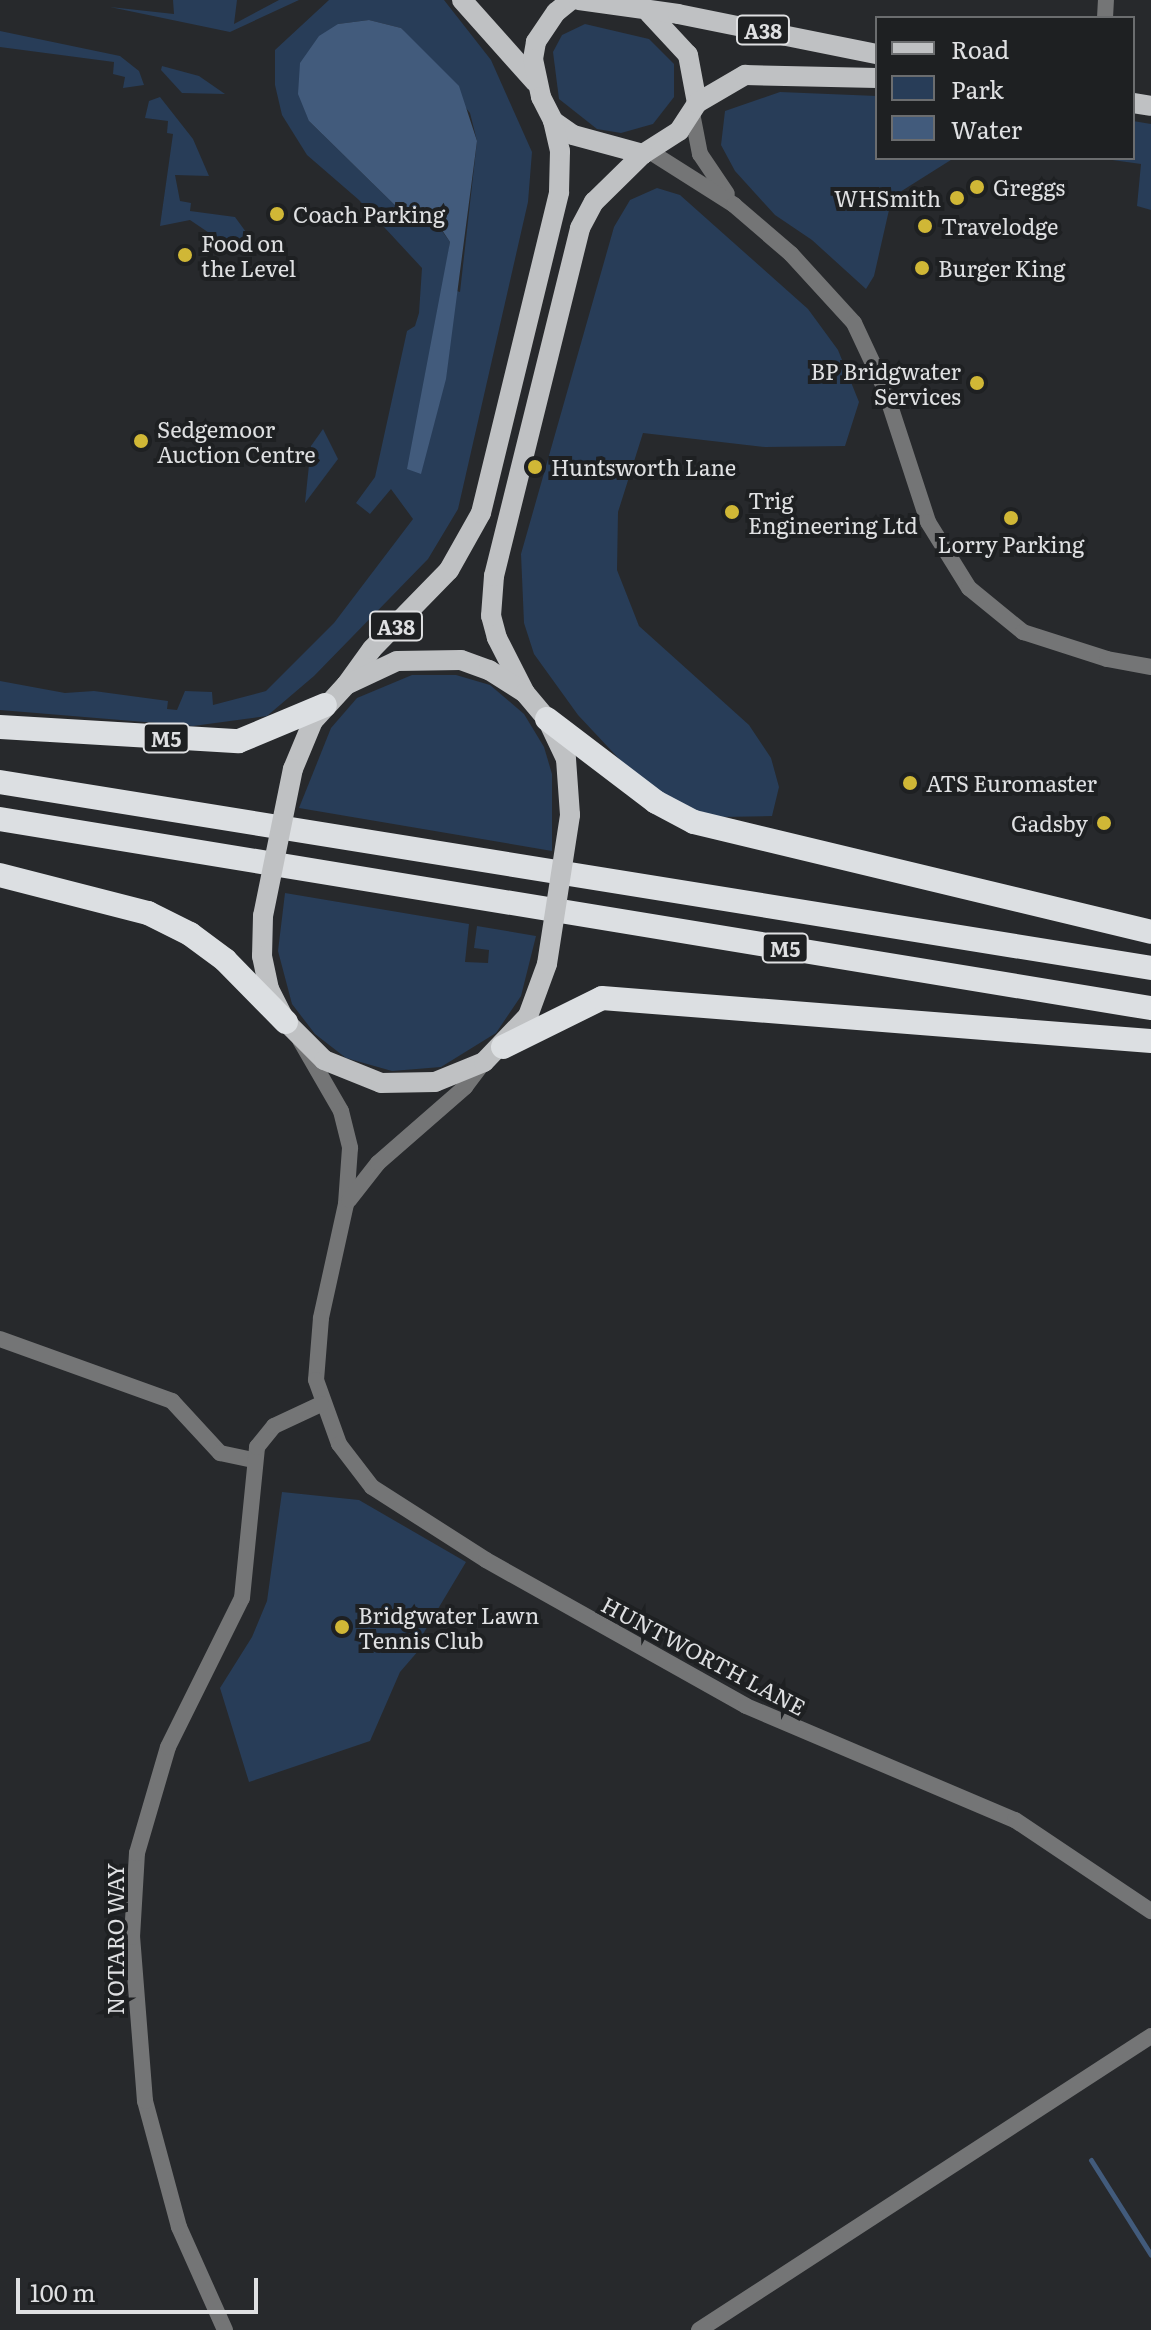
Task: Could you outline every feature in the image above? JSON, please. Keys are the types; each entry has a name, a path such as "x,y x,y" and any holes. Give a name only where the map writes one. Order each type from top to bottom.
{"highway":[{"name":"M5","path":"0,727 239,741 325,705"},
{"path":"547,719 656,802 694,822 1151,932"},
{"name":"M5","path":"0,782 1151,968"},
{"name":"M5","path":"0,819 1151,1008"},
{"path":"0,875 162,920 225,960 293,1031"},
{"path":"494,1054 602,998 1151,1041"}],"main road":[{"name":"A38","path":"346,685 372,649 449,570 481,513 559,192 560,151 553,121 535,82 462,0"},
{"name":"A38","path":"535,82 533,59 541,31 571,0"},
{"name":"A38","path":"579,0 647,6 875,54"},
{"path":"647,6 688,55 694,108"},
{"name":"A38","path":"525,693 497,638 491,616 494,576 580,228 594,202 646,153 679,131 694,108 745,75 875,78"},
{"path":"553,121 592,144 646,153"},
{"path":"431,657 489,670 525,693 547,719 566,759 570,815 547,964 528,1016 494,1054 435,1082 397,1086 341,1070 293,1031 269,989 262,956 263,916 293,769 303,738 325,705 346,685 397,661 431,657"}],"street":[{"path":"694,108 700,154 734,205"},
{"path":"646,153 734,205 800,262 854,323 884,387 928,522 969,588 1023,632 1107,659 1151,667"},
{"name":"HUNTWORTH LANE","path":"293,1031 348,1130 346,1204 316,1352 321,1404 352,1467 398,1508 746,1706 1015,1820 1151,1911"},
{"name":"HUNTWORTH LANE","path":"346,1204 378,1163 465,1087 494,1054"},
{"path":"0,1339 172,1401 220,1453 254,1460 274,1426 321,1404"},
{"name":"NOTARO WAY","path":"225,2330 179,2227 155,2151 138,2048 132,1937 137,1853 147,1810 168,1747 242,1598 254,1460"},
{"path":"699,2330 1151,2036"}],"green space":[{"path":"173,0 237,0 234,24 279,0 299,0 230,32 110,7 174,14"},
{"path":"329,0 444,0 491,60 532,152 528,202 458,509 428,559 314,676 267,716 193,726 0,710 0,681 65,693 94,691 168,701 167,709 177,710 185,691 212,692 213,705 266,691 334,623 413,519 391,489 370,514 356,503 375,477 407,331 415,326 419,313 422,268 359,200 307,155 282,115 275,85 275,50","holes":["369,20 401,28 470,113 477,141 460,292 444,287 450,242 442,231 409,219 309,121 338,24"]},
{"path":"585,24 649,39 674,64 674,97 653,124 621,133 597,129 559,99 553,52 562,35"},
{"path":"0,31 120,56 139,71 144,85 123,88 125,77 113,74 114,62 0,47"},
{"path":"162,66 199,76 225,94 182,93 161,70"},
{"path":"780,92 875,96 875,160 951,160 900,192 889,210 874,276 866,289 812,240 775,215 735,171 721,145 725,111"},
{"path":"160,97 193,139 209,176 175,175 180,201 191,203 190,211 235,217 257,247 224,243 190,220 160,226 173,134 167,133 168,121 145,118 149,101"},
{"path":"1135,121 1151,124 1151,210 1137,206 1141,164 1112,160 1135,160"},
{"path":"657,188 680,195 808,309 838,350 859,402 845,446 765,447 643,433 618,512 617,570 639,626 749,725 771,758 779,787 772,816 719,817 668,803 637,778 578,715 534,654 524,623 521,554 614,227 630,200"},
{"path":"323,429 338,459 305,503 311,446"},
{"path":"412,675 456,675 490,685 524,714 544,747 552,774 552,851 299,808 331,728 357,698"},
{"path":"285,893 469,924 465,962 488,963 489,950 474,948 477,926 536,936 521,996 496,1033 441,1067 392,1071 346,1058 315,1034 292,1004 278,951"},
{"name":"Bridgwater Lawn Tennis Club","path":"282,1492 359,1500 466,1562 420,1639 419,1650 400,1672 370,1741 249,1782 220,1688 252,1637 267,1601"}],"water":[{"path":"369,20 401,28 459,86 477,141 446,379 421,474 407,469 450,242 442,230 409,219 309,121 298,94 300,63 319,36 338,24"}],"waterway":[{"path":"1091,2160 1151,2255"}],"place":[{"name":"Greggs","path":"977,187"},
{"name":"WHSmith","path":"957,198"},
{"name":"Coach Parking","path":"277,214"},
{"name":"Travelodge","path":"925,226"},
{"name":"Food on the Level","path":"185,255"},
{"name":"Burger King","path":"922,268"},
{"name":"BP Bridgwater Services","path":"977,383"},
{"name":"Sedgemoor Auction Centre","path":"141,441"},
{"name":"Huntsworth Lane","path":"535,467"},
{"name":"Trig Engineering Ltd","path":"732,512"},
{"name":"Lorry Parking","path":"1011,518"},
{"name":"ATS Euromaster","path":"910,783"},
{"name":"Gadsby","path":"1104,823"},
{"name":"Bridgwater Lawn Tennis Club","path":"342,1627"}]}
